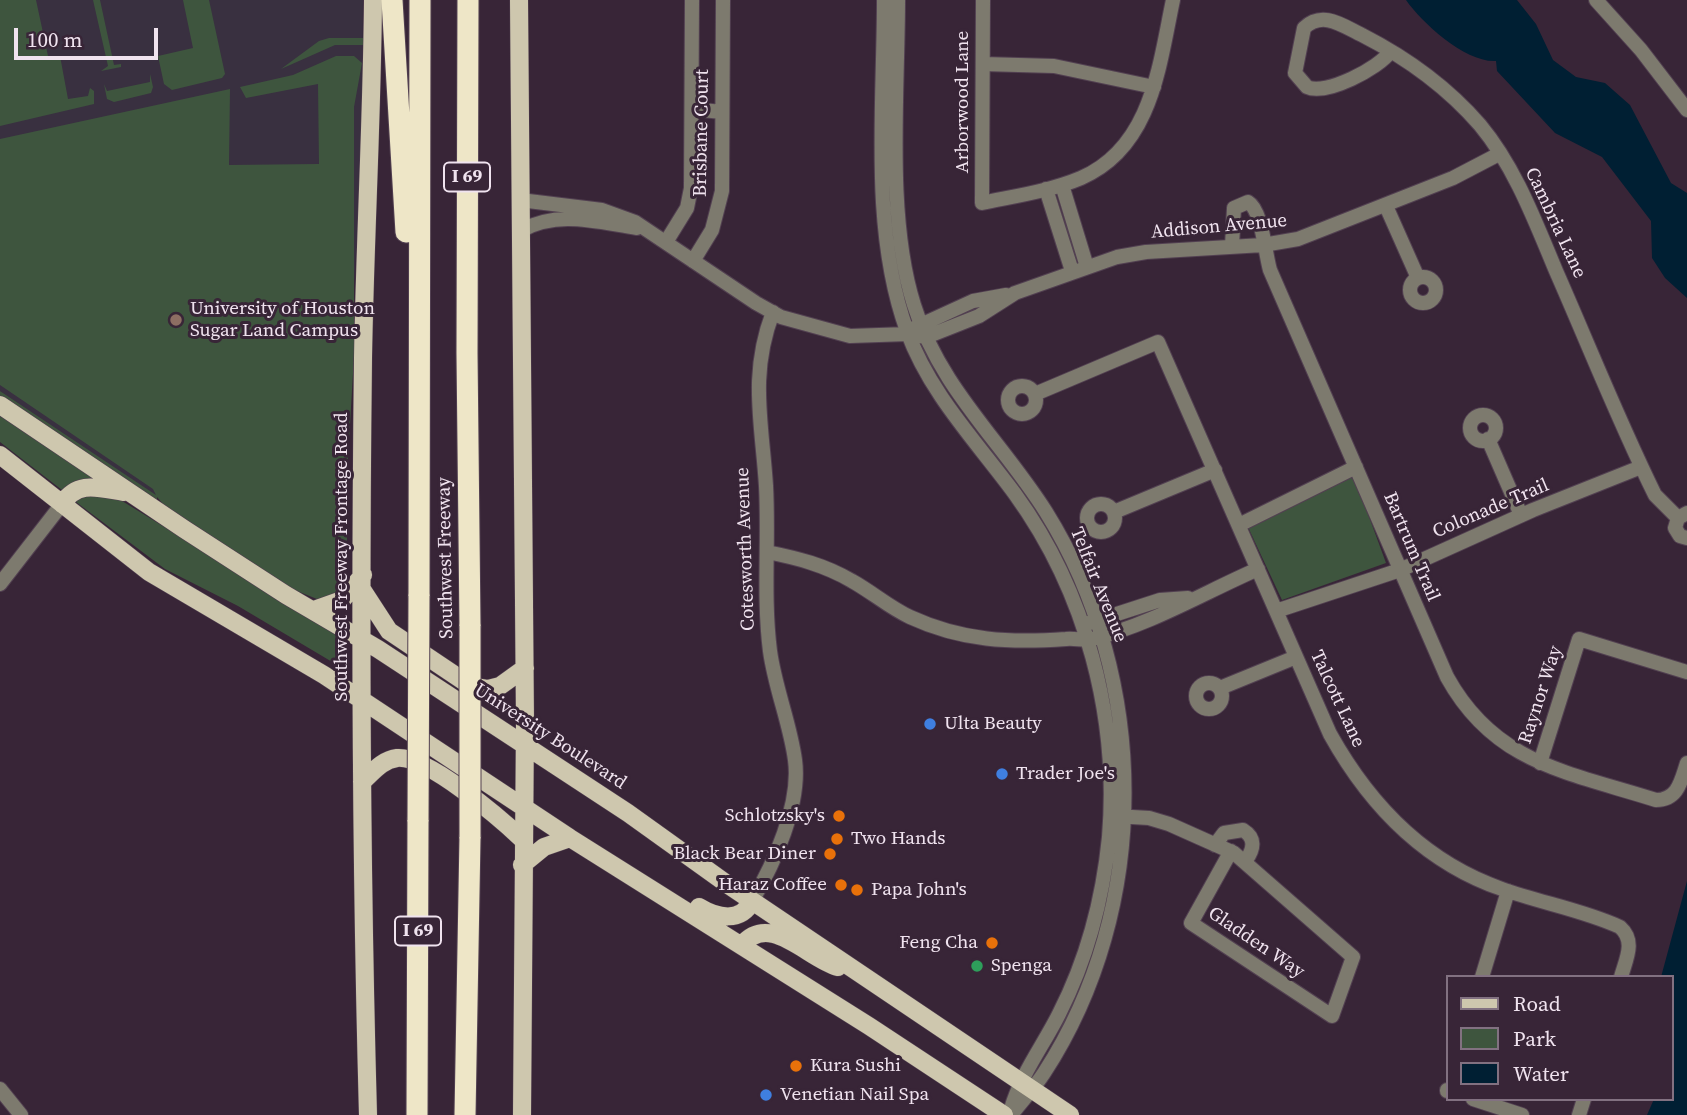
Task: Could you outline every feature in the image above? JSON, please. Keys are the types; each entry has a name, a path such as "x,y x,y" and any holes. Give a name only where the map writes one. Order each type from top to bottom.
{"highway":[{"path":"392,0 406,231 420,277"},
{"name":"Southwest Freeway","path":"417,1115 421,0"},
{"name":"Southwest Freeway","path":"465,1115 470,837 468,0"}],"main road":[{"name":"Southwest Freeway Frontage Road","path":"368,1115 362,639 364,310 372,155 373,0"},
{"path":"519,0 525,668 522,1115"},
{"name":"University Boulevard","path":"0,405 286,595 362,639 525,745 1070,1115"},
{"path":"0,456 149,572 362,701 570,838 1008,1115"},
{"path":"62,504 70,492 86,486 131,494"},
{"path":"314,610 342,600 363,583 389,631 471,686 488,689 500,686 525,668"},
{"path":"362,782 387,761 415,760 488,807 522,839"},
{"path":"522,865 544,847 570,838"},
{"path":"636,879 658,883 719,916 741,914 752,901"},
{"path":"742,945 758,933 774,933 826,964 862,974"}],"street":[{"name":"Brisbane Court","path":"666,242 687,208 691,188 692,0"},
{"name":"Brisbane Court","path":"693,261 712,230 722,191 723,0"},
{"name":"Telfair Avenue","path":"884,0 883,206 893,282 908,334 951,414 1035,523 1090,623"},
{"name":"Telfair Avenue","path":"898,0 897,206 906,278 926,338 942,371 1046,513 1069,555 1095,638 1117,816 1119,873 1101,950 1072,1021 1044,1073 1025,1085 1008,1115"},
{"name":"Arborwood Lane","path":"983,0 982,203 1046,189"},
{"path":"1072,271 1046,189 1093,171 1118,152 1142,121 1154,87 1173,0"},
{"path":"1596,0 1641,51 1687,110"},
{"name":"Cambria Lane","path":"1390,52 1374,68 1313,90 1298,79 1294,66 1301,33 1315,20 1331,20 1390,52 1419,70 1460,104 1499,154 1527,204 1655,495 1682,515 1677,533 1687,538"},
{"path":"983,64 1054,66 1154,87"},
{"path":"692,109 722,112"},
{"name":"Addison Avenue","path":"908,334 921,323 973,301 1015,293 1072,271 1146,252 1263,245 1298,240 1453,178 1499,154"},
{"path":"1062,185 1087,267"},
{"path":"520,200 602,210 635,222 773,312 821,330 850,336 908,334 926,338"},
{"name":"Bartrum Trail","path":"1233,246 1234,208 1248,202 1255,206 1259,215 1270,270 1447,677 1462,703 1496,738 1540,763 1664,800 1679,787 1687,763"},
{"path":"1386,206 1418,278"},
{"path":"520,231 539,220 557,218 645,229"},
{"name":"Addison Avenue","path":"926,338 979,316 1015,293"},
{"name":"Cotesworth Avenue","path":"752,901 771,868 784,836 795,763 768,638 765,612 766,485 757,390 762,341 773,312"},
{"name":"Talcott Lane","path":"1035,394 1158,342 1330,734 1371,798 1425,848 1462,871 1508,891 1611,923 1627,933 1630,943 1622,975"},
{"path":"1488,439 1521,515"},
{"path":"1239,525 1356,467"},
{"name":"Colonade Trail","path":"1276,611 1400,570 1521,515 1642,467"},
{"path":"1114,512 1214,470"},
{"path":"0,584 62,504"},
{"path":"767,552 803,559 834,572 908,617 937,629 1000,642 1095,638 1162,615 1192,598 1258,569"},
{"path":"1090,623 1160,600 1192,598"},
{"name":"Raynor Way","path":"1540,763 1579,639 1687,672"},
{"path":"1220,688 1296,657"},
{"path":"1117,816 1169,824 1246,860 1254,844 1252,838 1243,830 1224,833 1215,845"},
{"name":"Gladden Way","path":"1231,851 1191,923 1332,1016 1353,957 1314,926 1246,860"},
{"path":"1483,975 1508,891"},
{"path":"0,1089 21,1115"},
{"path":"1479,1101 1522,1115"}],"shaded area":[{"name":"University of Houston Sugar Land Campus","path":"0,0 363,0 362,149 345,443 208,530 0,391"}],"green space":[{"path":"0,0 36,0 48,56 60,56 68,99 88,96 90,88 94,91 94,104 0,126"},
{"path":"93,0 100,0 114,65 121,64 121,67 101,71 108,66"},
{"path":"183,0 209,0 225,74 222,78 172,90 164,84 158,56 193,48"},
{"path":"329,38 363,38 363,45 335,45 281,69 319,41"},
{"name":"University of Houston Sugar Land Campus","path":"336,56 354,56 362,63 354,107 354,356 347,476 347,572 342,589 333,596 317,599 292,589 163,504 157,497 157,503 0,396 0,391 156,495 153,489 0,385 0,139 230,89 229,165 319,164 318,84 246,98 240,87 293,75"},
{"path":"150,74 153,87 151,93 114,102 107,99 104,84 107,91 150,82"},
{"path":"0,416 103,482 74,483 62,490 0,442"},
{"path":"1353,473 1386,563 1282,600 1247,525"},
{"path":"77,494 114,496 345,638 348,668 344,669 238,606 165,569 72,499"}],"water":[{"path":"1406,0 1517,0 1536,24 1553,60 1576,77 1605,83 1630,105 1671,183 1687,193 1687,298 1665,278 1652,258 1651,221 1602,157 1555,133 1497,71 1496,61 1484,60 1459,49 1423,20"},
{"path":"1687,881 1687,1115 1647,1115 1653,1101 1673,1101 1673,975 1662,975"}],"place":[{"name":"University of Houston Sugar Land Campus","path":"176,320"},
{"name":"Ulta Beauty","path":"930,724"},
{"name":"Trader Joe's","path":"1002,774"},
{"name":"Schlotzsky's","path":"839,816"},
{"name":"Two Hands","path":"837,839"},
{"name":"Black Bear Diner","path":"830,854"},
{"name":"Haraz Coffee","path":"841,885"},
{"name":"Papa John's","path":"857,890"},
{"name":"Feng Cha","path":"992,943"},
{"name":"Spenga","path":"977,966"},
{"name":"Kura Sushi","path":"796,1066"},
{"name":"Venetian Nail Spa","path":"766,1095"}]}
